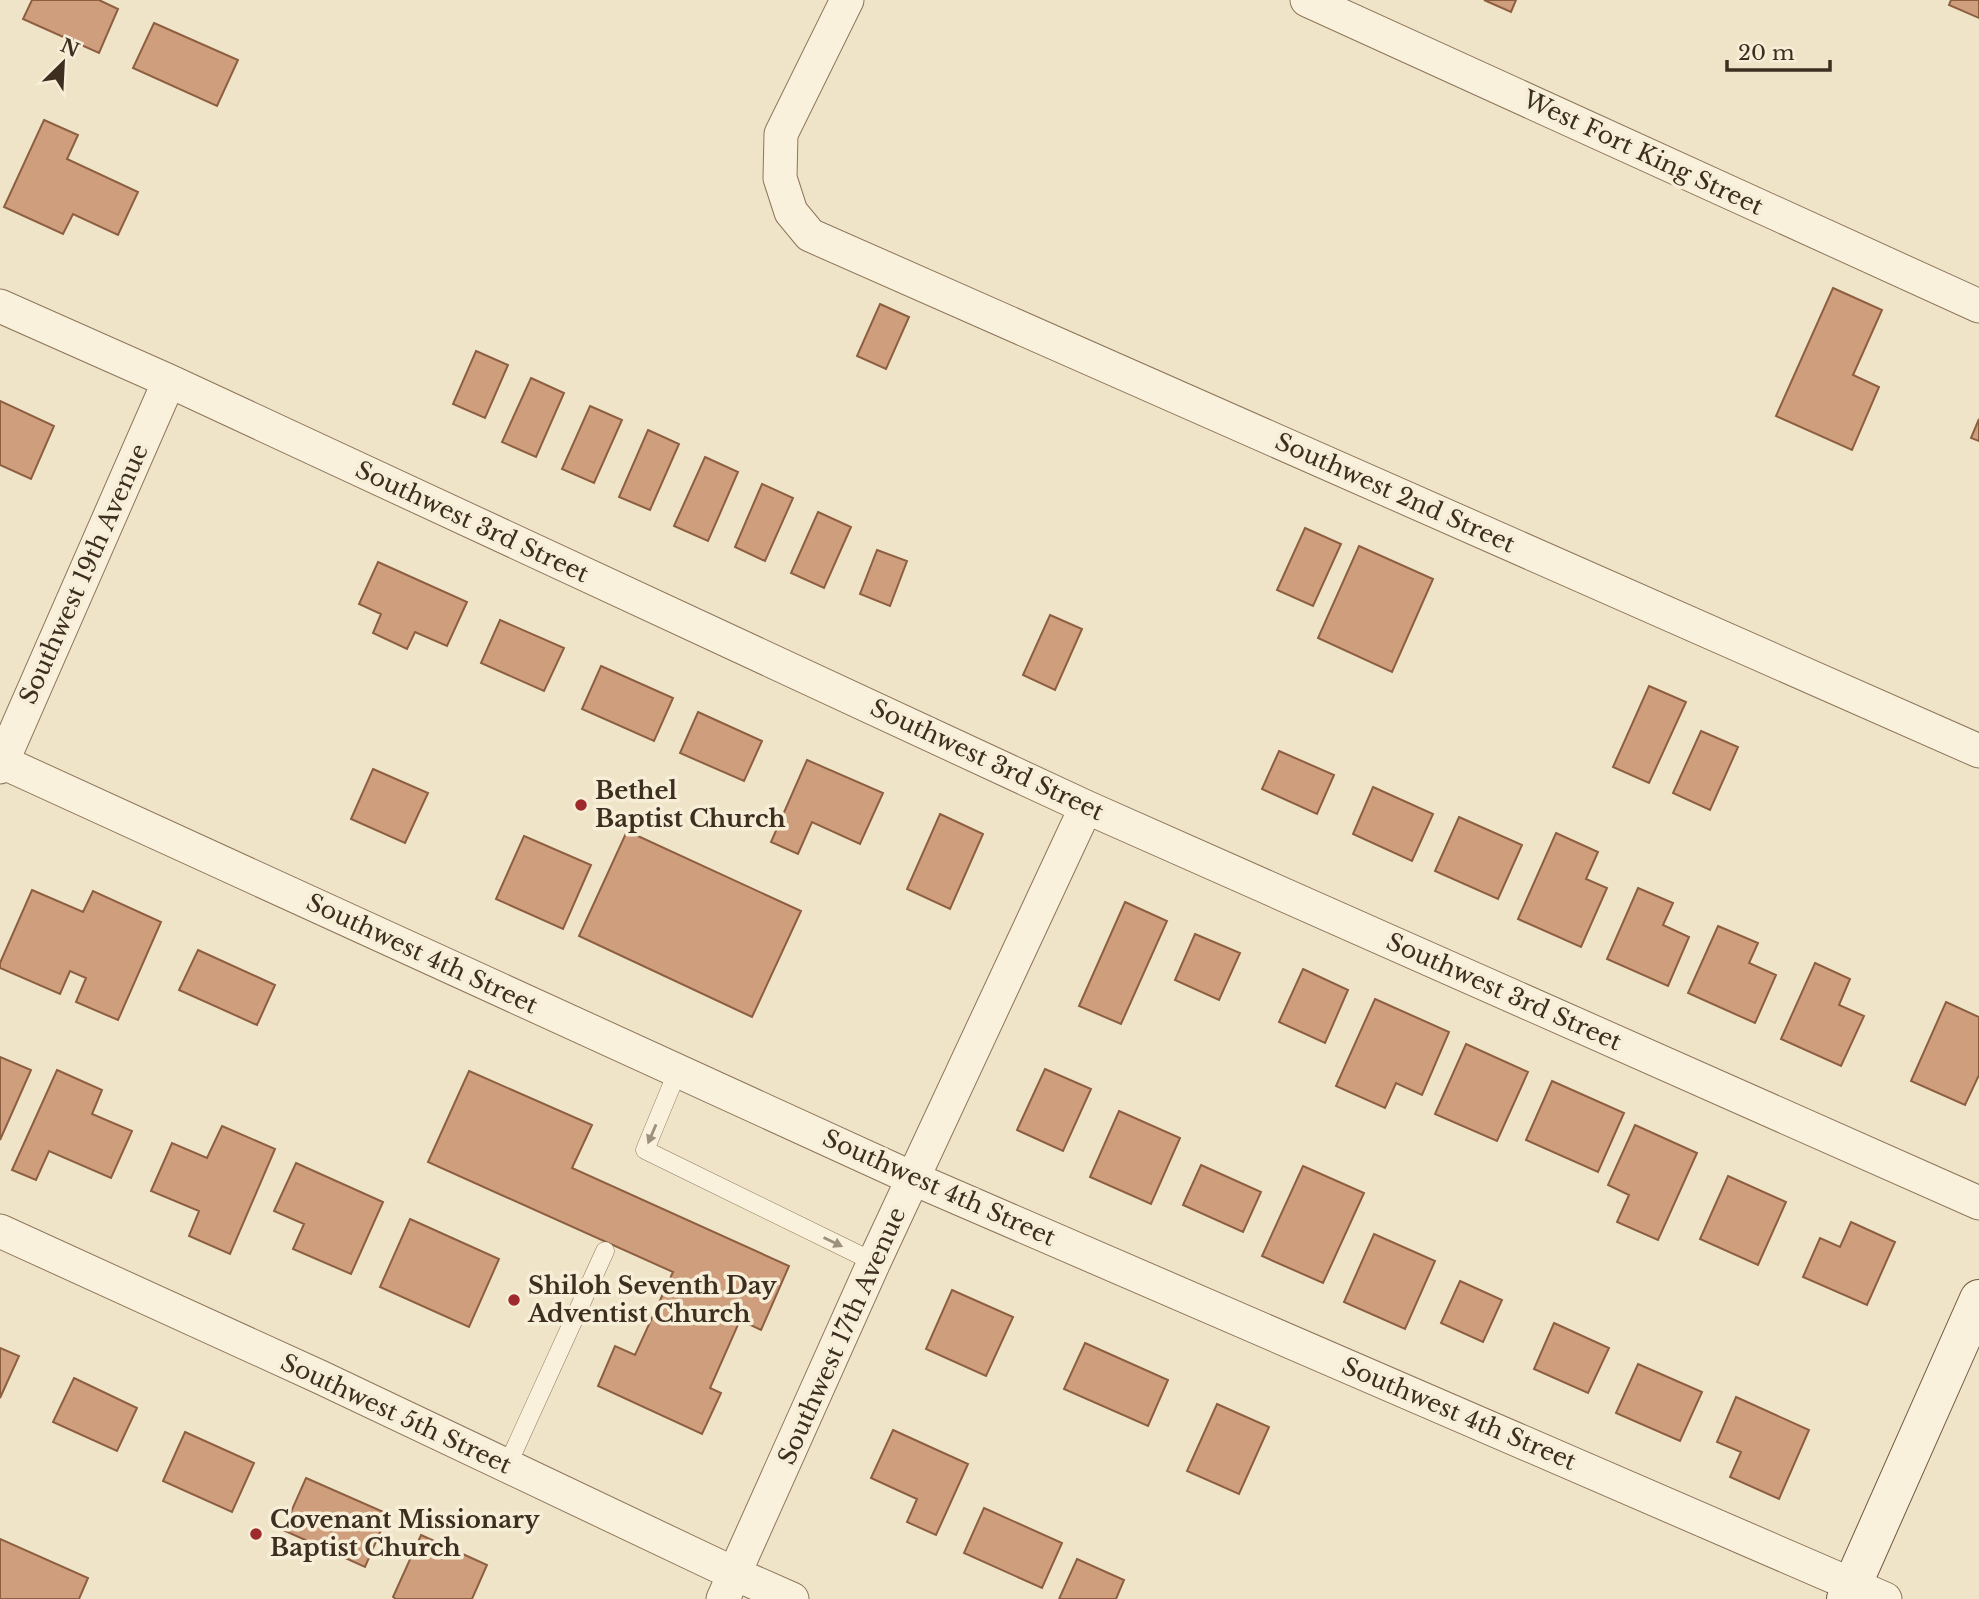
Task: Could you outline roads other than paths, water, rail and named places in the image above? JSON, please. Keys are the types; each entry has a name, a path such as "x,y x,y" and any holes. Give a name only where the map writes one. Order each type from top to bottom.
{"main road":[{"path":"1861,1594 1979,1299"}],"street":[{"name":"Southwest 2nd Street","path":"847,0 781,134 780,178 791,212 810,235 1979,751"},
{"name":"West Fort King Street","path":"1307,0 1979,306"},
{"name":"Southwest 3rd Street","path":"0,306 169,381 1087,807 1979,1203"},
{"name":"Southwest 19th Avenue","path":"1,764 169,381"},
{"name":"Southwest 4th Street","path":"1,764 912,1178 1861,1594"},
{"name":"Southwest 17th Avenue","path":"729,1586 912,1178 1087,807"},
{"name":"Southwest 5th Street","path":"0,1231 320,1377 507,1466 729,1586 792,1599"}],"lane":[{"path":"678,1070 645,1150 874,1262"},
{"path":"507,1466 605,1251"}],"place":[{"name":"Bethel Baptist Church","path":"581,805"},
{"name":"Shiloh Seventh Day Adventist Church","path":"514,1300"},
{"name":"Covenant Missionary Baptist Church","path":"256,1534"}]}
